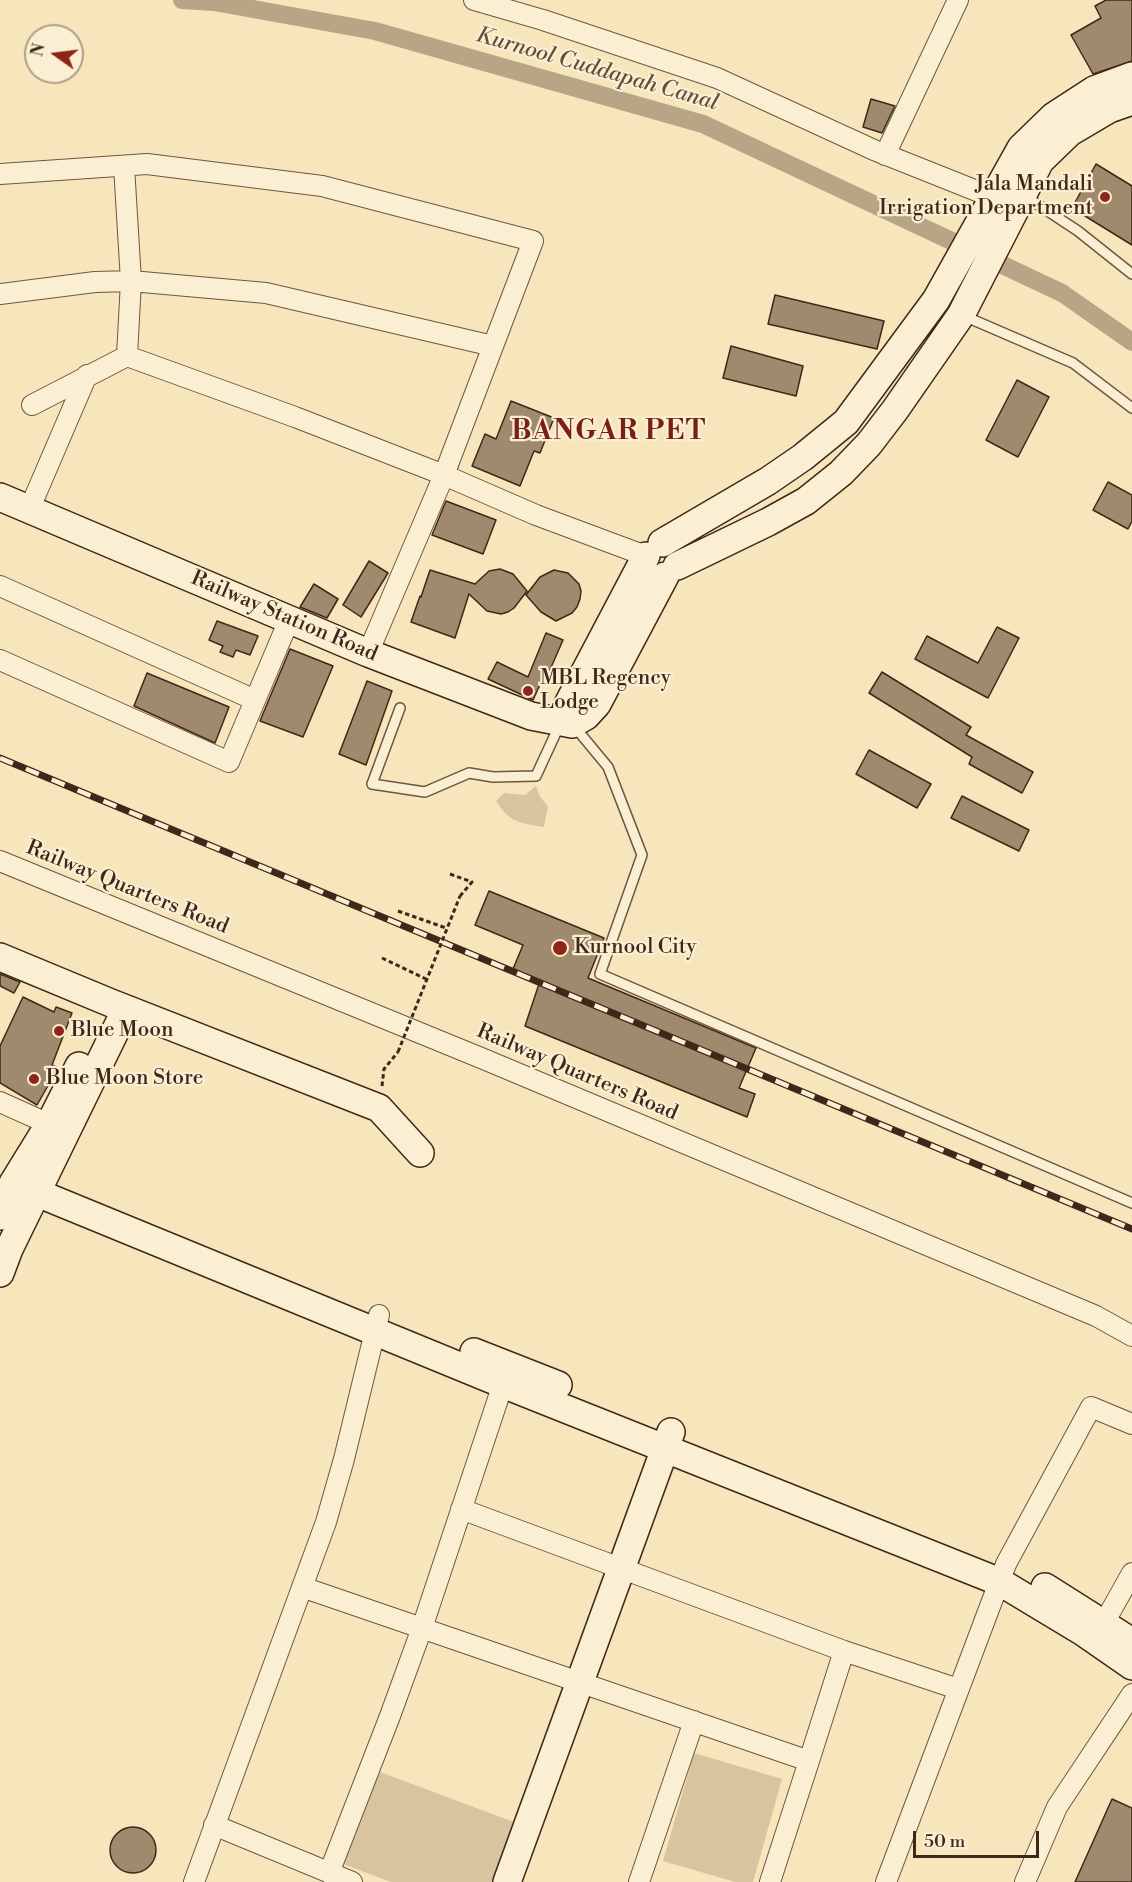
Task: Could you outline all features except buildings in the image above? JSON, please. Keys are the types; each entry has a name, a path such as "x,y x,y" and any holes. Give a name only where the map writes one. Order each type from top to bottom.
{"street":[{"path":"474,0 543,20 717,78 885,154 1011,199"},
{"path":"885,154 958,0"},
{"path":"671,571 806,501 841,473 870,444 961,315 1011,199 1021,148 1054,116 1094,90 1132,76"},
{"path":"32,405 127,356 295,417 444,475 536,515 654,549 672,546 678,555 671,571 597,704 586,716 567,723 568,704 654,549 768,481 803,457 846,422 1040,160 1070,132 1109,109 1132,100"},
{"path":"0,174 147,164 322,186 533,241 444,475 368,653"},
{"path":"124,166 131,280 127,356"},
{"path":"0,294 95,282 131,280 266,293 493,346"},
{"path":"30,510 87,375"},
{"name":"Railway Station Road","path":"0,497 368,653 531,716 567,723"},
{"path":"0,586 255,700"},
{"path":"0,660 229,762 289,620"},
{"name":"Railway Quarters Road","path":"0,861 486,1060 1063,1302 1096,1316 1132,1336"},
{"path":"0,957 379,1108 420,1153"},
{"path":"0,1216 29,1179 58,1128 119,1006"},
{"path":"0,1102 58,1128"},
{"path":"0,1273 29,1179"},
{"path":"29,1179 668,1440 1003,1573 1104,1623 1132,1642"},
{"path":"377,1322 503,1384 668,1440"},
{"path":"194,1882 326,1522 344,1459 377,1322"},
{"path":"329,1873 422,1628 503,1384"},
{"path":"886,1882 1003,1573 1091,1407 1132,1424"},
{"path":"507,1882 623,1569 668,1440"},
{"path":"461,1509 844,1651 958,1689"},
{"path":"1003,1573 1132,1666"},
{"path":"1104,1623 1132,1573"},
{"path":"302,1587 809,1761"},
{"path":"770,1882 844,1651"},
{"path":"1025,1882 1057,1807 1132,1694"},
{"path":"639,1882 694,1721"},
{"path":"214,1825 352,1882"}],"lane":[{"path":"1011,199 1078,231 1132,274"},
{"path":"961,315 1073,363 1132,408"},
{"path":"400,708 372,784 425,792 469,773 494,777 536,776 567,723 608,768 642,855 600,974 1132,1203"}],"path":[{"path":"384,1070 398,1052 460,896 472,882 450,874"},
{"path":"398,911 447,928"},
{"path":"382,958 426,980"}],"shaded area":[{"path":"536,786 540,797 548,806 544,827 516,821 506,814 496,801 504,793 525,795"},
{"path":"694,1753 782,1779 753,1882 735,1882 663,1861"},
{"path":"372,1769 514,1822 492,1882 391,1882 338,1862"}],"waterway":[{"name":"Kurnool Cuddapah Canal","path":"182,0 214,2 375,31 703,124 1062,293 1132,342"}],"railway":[{"path":"0,758 1132,1229"}],"place":[{"name":"Jala Mandali Irrigation Department","path":"1105,197"},
{"name":"MBL Regency Lodge","path":"528,691"},
{"name":"Kurnool City","path":"560,948"},
{"name":"Blue Moon","path":"59,1031"},
{"name":"Blue Moon Store","path":"34,1079"}],"district":[{"name":"BANGAR PET","path":"609,433"}]}
